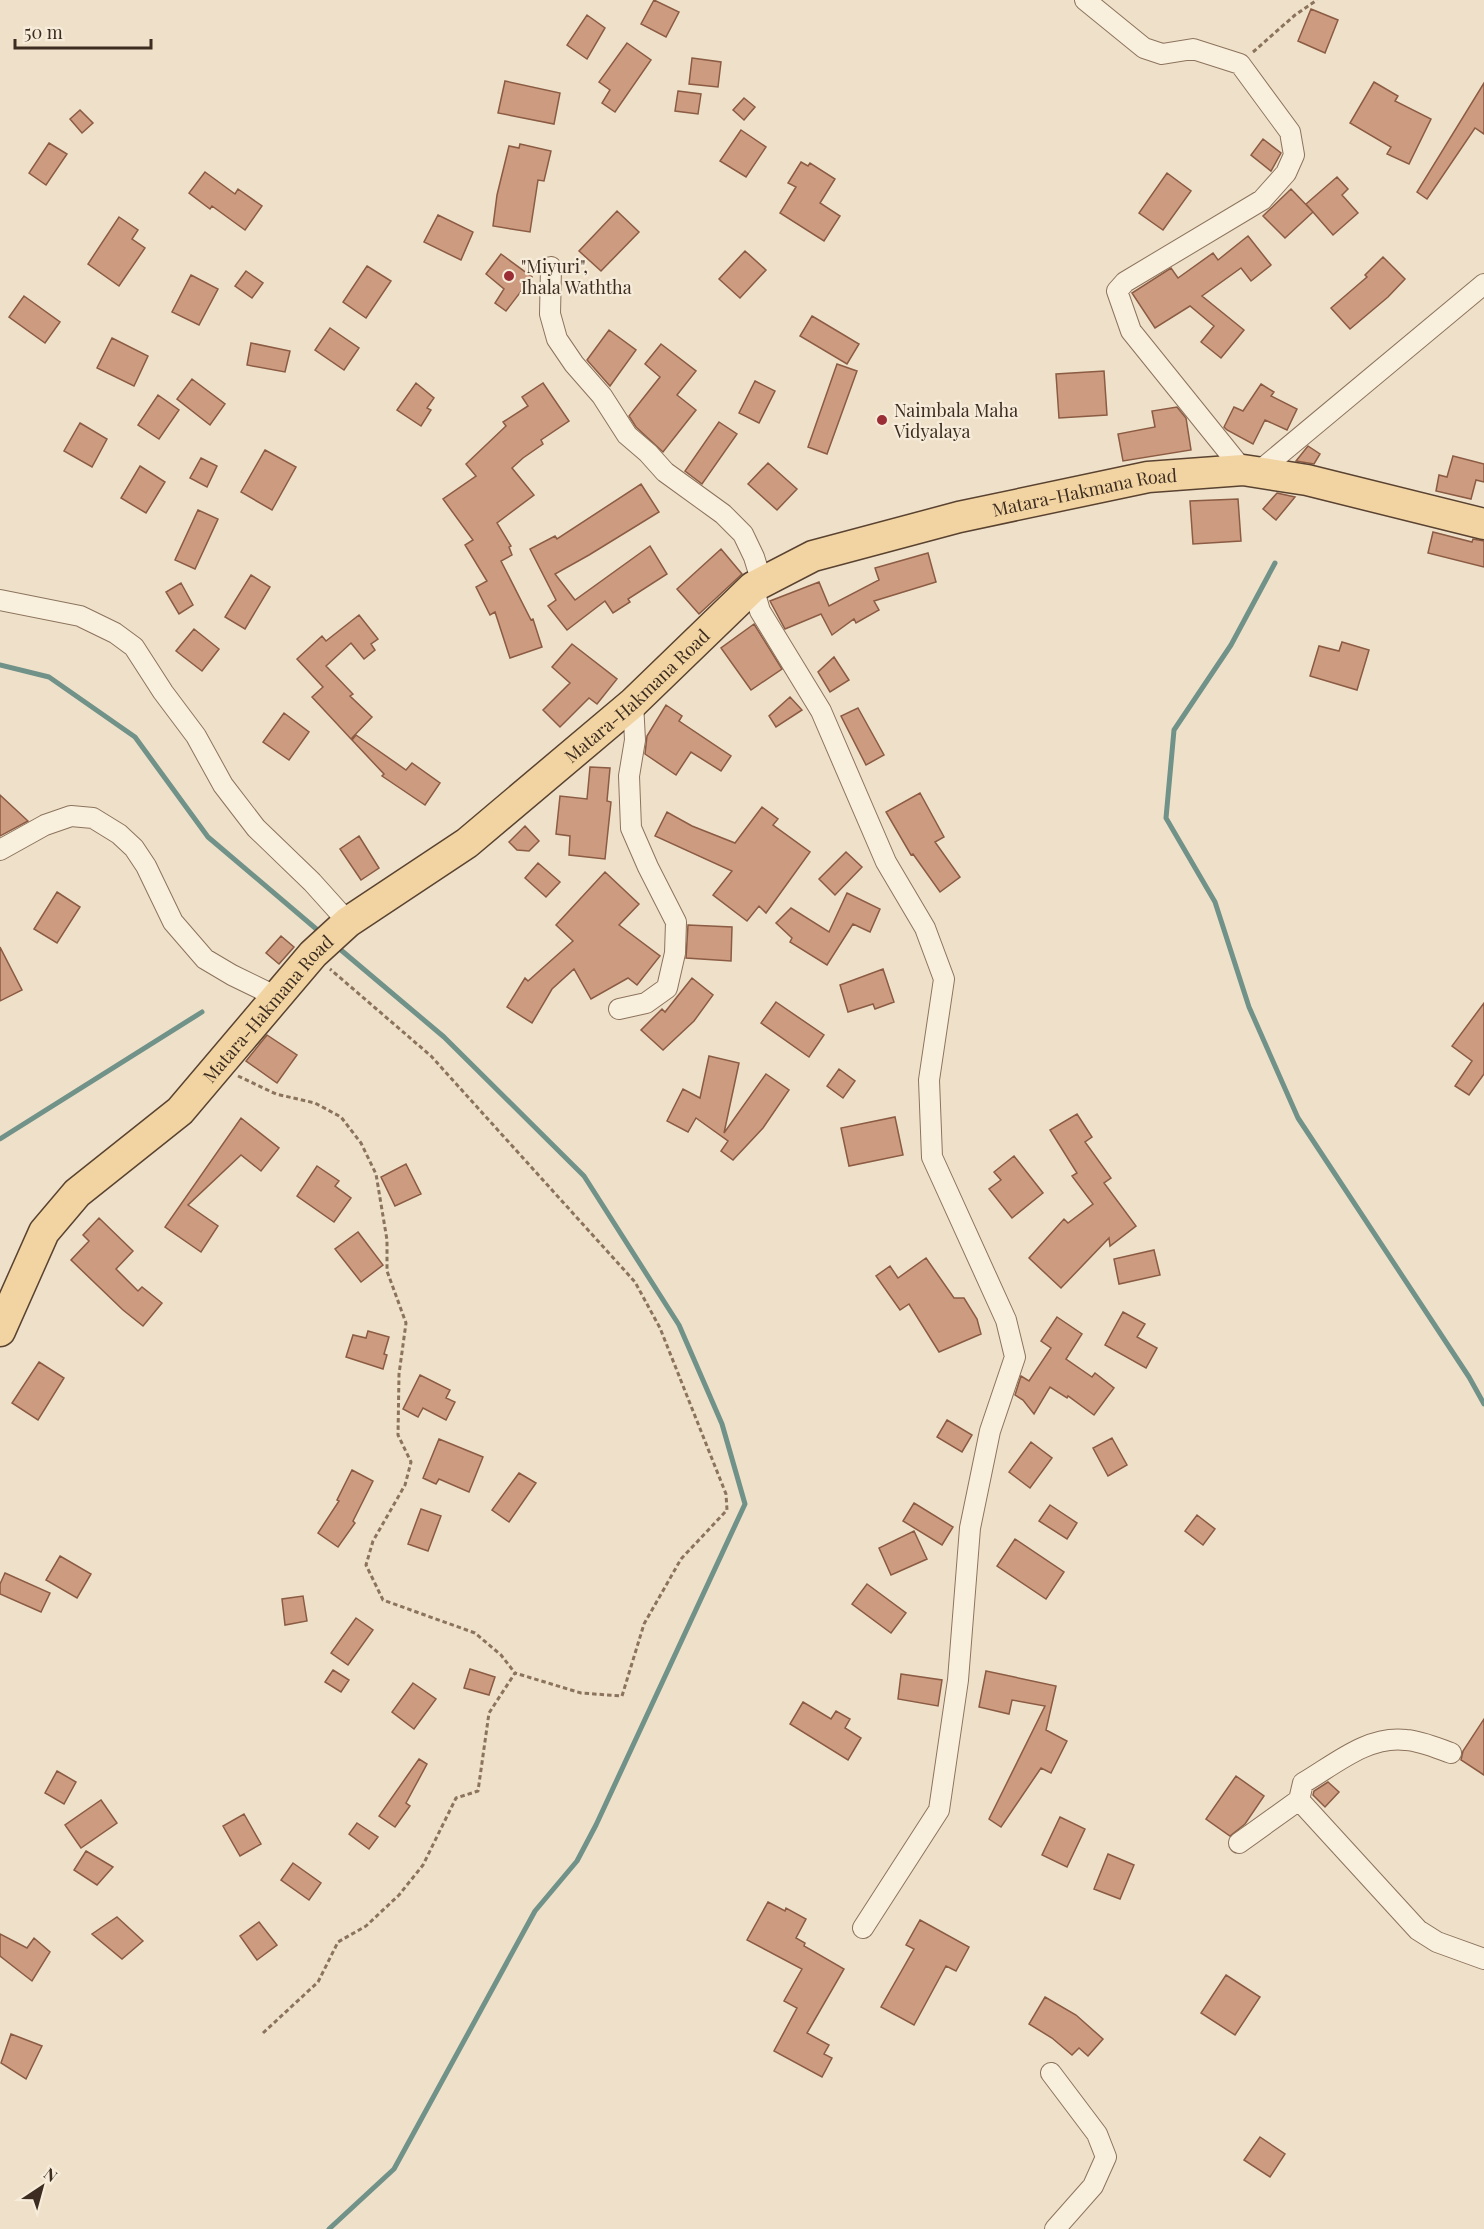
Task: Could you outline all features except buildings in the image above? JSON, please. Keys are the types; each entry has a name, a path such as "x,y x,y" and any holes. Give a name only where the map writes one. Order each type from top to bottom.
{"main road":[{"name":"Matara-Hakmana Road","path":"0,1331 44,1232 77,1193 180,1111 318,949 348,922 467,843 633,703 758,585 813,556 959,517 1148,477 1250,472 1306,480 1484,524"}],"street":[{"path":"1085,0 1144,48 1162,54 1193,50 1240,64 1290,132 1294,155 1286,173 1262,200 1125,282 1118,291 1131,331 1250,472 1484,284"},
{"path":"551,267 550,314 557,339 574,364 602,396 627,435 665,472 723,514 743,534 754,557 760,611 821,711 886,862 925,928 944,979 929,1080 932,1156 1006,1320 1015,1357 990,1431 970,1528 957,1680 939,1810 863,1928"},
{"path":"0,600 80,616 115,633 134,648 196,736 223,785 256,828 312,882 348,922"},
{"path":"619,1009 646,1003 667,988 675,953 676,922 631,828 628,776 635,740 633,703"},
{"path":"0,850 45,825 71,816 93,818 119,834 134,848 146,866 173,922 206,959 277,998"},
{"path":"1239,1843 1299,1800 1303,1783 1369,1744 1386,1740 1406,1740 1451,1753"},
{"path":"1299,1800 1418,1930 1437,1942 1484,1959"},
{"path":"1052,2073 1097,2134 1106,2157 1093,2186 1055,2229"}],"path":[{"path":"1240,64 1295,15 1317,0"},
{"path":"218,1066 276,1094 315,1103 341,1117 361,1143 376,1174 387,1240 387,1271 406,1323 399,1374 398,1435 411,1462 405,1485 373,1541 366,1564 383,1600 475,1633 501,1655 515,1673 581,1692 622,1696 644,1624 681,1559 727,1509 726,1494 660,1328 635,1282 431,1056 318,949"},
{"path":"263,2033 318,1983 338,1942 366,1926 399,1895 423,1865 456,1798 478,1791 489,1713 515,1673"}],"waterway":[{"path":"1275,563 1231,645 1174,730 1166,818 1215,902 1249,1007 1298,1118 1469,1377 1484,1404"},
{"path":"0,665 49,677 135,737 208,837 321,933"},
{"path":"329,2229 394,2169 535,1911 577,1861 596,1825 745,1504 722,1424 679,1325 584,1176 444,1037 335,945"},
{"path":"0,1139 202,1012"}],"place":[{"name":"\"Miyuri\", Ihala Waththa","path":"509,276"},
{"name":"Naimbala Maha Vidyalaya","path":"882,420"}]}
